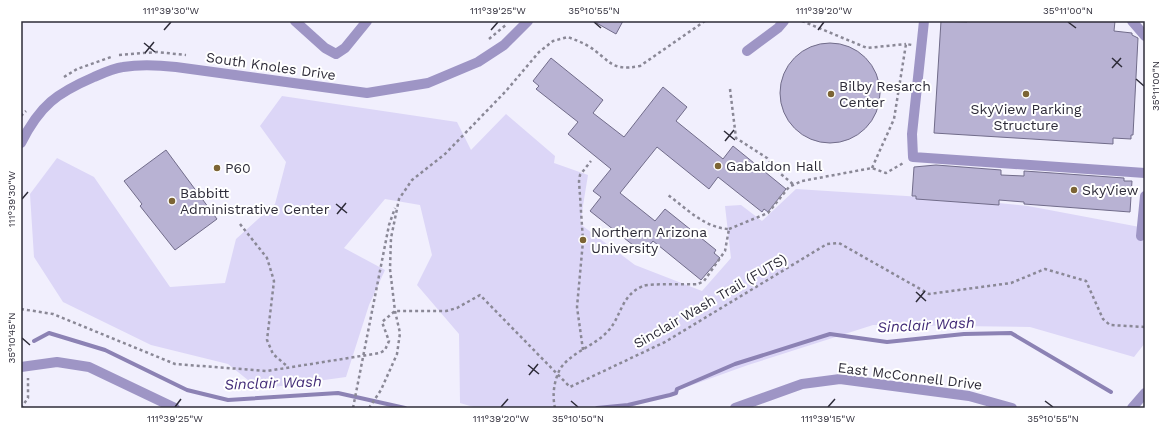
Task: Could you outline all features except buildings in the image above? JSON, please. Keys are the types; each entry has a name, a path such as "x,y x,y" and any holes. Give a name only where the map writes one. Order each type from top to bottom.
{"street":[{"path":"295,21 325,48 336,54 345,48 367,21"},
{"name":"South Knoles Drive","path":"21,143 36,116 55,96 75,85 122,67 146,65 176,67 367,93 428,84 478,62 504,45 528,21"},
{"path":"747,51 778,28 784,21"},
{"path":"924,21 912,134 913,157 1145,173"},
{"path":"1132,21 1145,36"},
{"path":"1141,236 1145,196"},
{"path":"21,367 57,362 89,367 175,408"},
{"name":"East McConnell Drive","path":"735,408 802,384 840,378 968,396 1012,408"},
{"path":"1132,408 1145,393"}],"path":[{"path":"353,408 365,354 389,226 399,199 412,180 445,154 506,91 539,52 553,41 568,37 587,45 609,63 618,68 628,69 640,66 705,21"},
{"path":"802,21 867,48 906,44 921,46"},
{"path":"872,168 894,119 906,44"},
{"path":"730,89 736,138 767,158 776,170 794,185"},
{"path":"668,195 706,223 714,227 729,230 768,213 789,187 802,181 872,168 886,173 913,157"},
{"path":"583,350 577,307 583,241 579,181 580,175 591,161"},
{"path":"369,408 381,390 398,354 400,333 395,311 390,269 391,238 399,199"},
{"path":"240,224 267,258 274,281 267,340 272,354 289,367"},
{"path":"555,408 555,381 558,374 566,362 600,339 609,330 627,296 643,286 690,285 704,281 725,251 729,230"},
{"name":"Sinclair Wash Trail (FUTS)","path":"395,311 446,311 457,308 480,295 570,387 665,342 826,244 840,243 929,294 1011,283 1045,269 1086,281 1102,319 1110,325 1145,327"},
{"path":"21,309 53,314 175,364 267,371 365,354 380,353 385,350 389,341 382,322 395,311"},
{"path":"22,408 28,398 28,378"}],"shaded area":[{"path":"282,96 457,122 471,150 506,114 555,156 554,163 588,175 580,224 635,265 702,291 731,258 725,206 741,205 762,221 796,189 969,200 1028,206 1145,228 1145,343 1134,357 1030,327 873,325 748,365 628,408 477,408 460,403 459,334 417,285 432,255 420,205 385,199 344,248 385,270 369,305 346,377 259,389 228,364 151,345 63,302 34,257 30,194 57,158 94,177 170,287 225,283 236,239 275,204 286,162 260,126"}],"waterway":[{"name":"Sinclair Wash","path":"34,341 49,333 105,350 187,390 228,400 338,393 405,408"},
{"name":"Sinclair Wash","path":"597,408 628,405 670,395 676,393 677,389 735,364 830,334 887,342 964,334 1011,333 1111,392"}],"place":[{"name":"Bilby Resarch Center","path":"831,94"},
{"name":"SkyView Parking Structure","path":"1026,94"},
{"name":"Gabaldon Hall","path":"718,166"},
{"name":"P60","path":"217,168"},
{"name":"SkyView","path":"1074,190"},
{"name":"Babbitt Administrative Center","path":"172,201"},
{"name":"Northern Arizona University","path":"583,240"}]}
